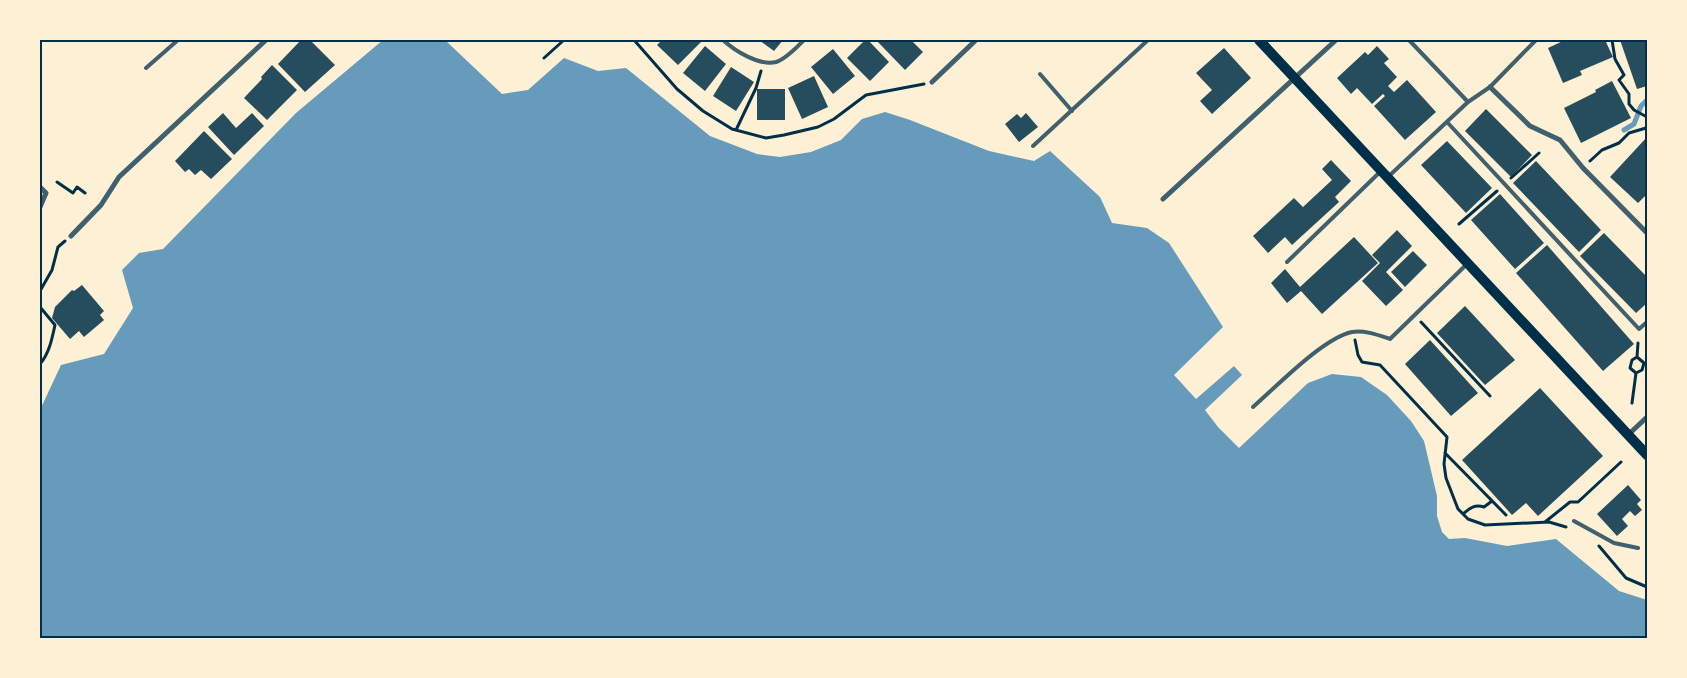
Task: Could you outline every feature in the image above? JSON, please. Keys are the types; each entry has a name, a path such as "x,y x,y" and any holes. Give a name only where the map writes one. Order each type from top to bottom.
{"main road":[{"path":"1259,40 1647,454"}],"street":[{"path":"71,236 101,205 119,177 266,40"},
{"path":"932,82 976,40"},
{"path":"1163,199 1336,40"},
{"path":"1490,87 1530,126 1560,140 1583,168 1647,234"},
{"path":"40,186 46,193 40,207"},
{"path":"1628,435 1647,417"}],"lane":[{"path":"146,68 178,40"},
{"path":"723,40 731,48 745,56 776,62 790,53 804,40"},
{"path":"1034,146 1148,40"},
{"path":"1409,40 1468,102"},
{"path":"1287,262 1384,174 1447,122 1468,102 1490,87 1536,40"},
{"path":"1040,74 1072,111"},
{"path":"1447,122 1640,329 1647,322"},
{"path":"1253,407 1318,350 1340,336 1354,332 1369,332 1390,339 1468,263"},
{"path":"1574,521 1614,543 1638,548"}],"path":[{"path":"544,58 564,40"},
{"path":"634,40 677,89 703,111 736,130 766,138 802,132 818,127 834,119 866,95 932,82"},
{"path":"1612,40 1615,59 1624,75 1619,80 1630,94 1629,104 1634,110 1647,117"},
{"path":"736,130 756,88 761,71"},
{"path":"1583,168 1602,150 1619,143 1629,133 1646,127"},
{"path":"1512,178 1539,153"},
{"path":"57,182 73,193 77,187 85,193"},
{"path":"1460,224 1497,191"},
{"path":"40,291 52,270 58,247 71,236"},
{"path":"40,307 55,326 48,350 40,364"},
{"path":"1415,316 1490,396"},
{"path":"1354,332 1358,355 1362,362 1380,365 1447,437 1444,464 1446,478 1458,508 1468,519 1485,525 1544,522 1575,529"},
{"path":"1636,373 1642,370 1644,363 1638,357 1638,343"},
{"path":"1636,373 1630,368 1632,360 1638,357"},
{"path":"1632,403 1636,373"},
{"path":"1445,453 1506,515"},
{"path":"1544,522 1570,502 1578,502 1622,462"},
{"path":"1464,514 1472,507 1479,505 1484,507 1492,501"},
{"path":"1593,540 1626,578 1647,587"}],"water":[{"path":"383,40 445,40 502,94 528,90 564,58 598,71 626,68 710,136 757,154 780,157 811,152 841,140 862,119 885,112 989,151 1034,161 1050,151 1100,197 1112,223 1147,228 1169,243 1223,327 1174,375 1196,399 1234,366 1242,375 1205,410 1218,427 1239,448 1308,383 1332,374 1361,377 1387,395 1411,421 1424,441 1437,496 1437,516 1442,532 1449,539 1465,538 1507,546 1556,539 1619,591 1647,600 1647,638 40,638 40,410 61,365 104,354 133,308 122,270 139,253 163,249 296,113"}],"building":[{"path":"301,40 310,40 335,65 305,92 278,64"},
{"path":"662,40 703,40 678,65 657,45"},
{"path":"759,40 783,40 774,51"},
{"path":"865,40 868,40 889,62 870,81 847,58"},
{"path":"876,40 911,40 923,52 905,70"},
{"path":"1565,40 1605,40 1613,57 1580,71 1582,75 1563,83 1548,48"},
{"path":"1620,40 1647,40 1647,86 1637,89"},
{"path":"705,46 726,64 705,91 683,73"},
{"path":"1377,46 1389,59 1384,63 1397,77 1388,86 1394,92 1407,80 1436,112 1405,140 1374,106 1385,96 1383,94 1372,104 1357,88 1351,94 1337,78 1365,52 1368,55"},
{"path":"1224,48 1251,78 1212,114 1200,101 1212,90 1196,73"},
{"path":"833,49 855,76 833,94 811,67"},
{"path":"272,65 297,90 267,120 244,98"},
{"path":"731,67 754,82 736,111 713,96"},
{"path":"814,76 828,107 802,119 788,88"},
{"path":"1612,81 1631,118 1581,143 1564,108 1596,92 1595,90"},
{"path":"757,89 785,89 785,120 757,120"},
{"path":"1486,109 1532,155 1511,177 1465,131"},
{"path":"223,113 236,128 252,113 264,126 234,155 208,127"},
{"path":"1026,113 1038,127 1019,142 1005,124 1017,114 1021,118"},
{"path":"204,131 232,159 211,179 201,170 195,175 189,169 185,172 175,161"},
{"path":"1647,137 1647,194 1638,203 1610,177"},
{"path":"1447,141 1492,188 1466,213 1421,165"},
{"path":"1331,160 1351,181 1335,197 1339,202 1292,245 1285,237 1268,253 1253,236 1294,198 1303,207 1332,180 1322,169"},
{"path":"1536,161 1601,230 1579,252 1513,183"},
{"path":"1500,194 1544,243 1515,269 1471,220"},
{"path":"1397,230 1412,246 1386,272 1403,290 1386,306 1362,281 1380,263 1372,255"},
{"path":"1604,233 1647,277 1647,303 1636,313 1580,256"},
{"path":"1354,237 1378,263 1322,314 1301,291 1287,303 1271,283 1285,269 1300,287"},
{"path":"1547,245 1634,344 1603,371 1516,273"},
{"path":"1413,251 1427,265 1405,287 1391,272"},
{"path":"82,285 104,311 100,315 104,320 84,337 79,331 70,339 52,318 55,307 72,290 74,291"},
{"path":"1465,306 1515,360 1485,385 1437,333"},
{"path":"1430,340 1478,393 1451,416 1405,364"},
{"path":"1540,388 1603,456 1538,516 1526,503 1512,515 1462,460"},
{"path":"1628,485 1641,500 1637,504 1642,510 1635,516 1630,511 1622,519 1628,526 1617,536 1597,514"}],"waterway":[{"path":"1624,130 1634,124 1641,106 1647,100"}]}
